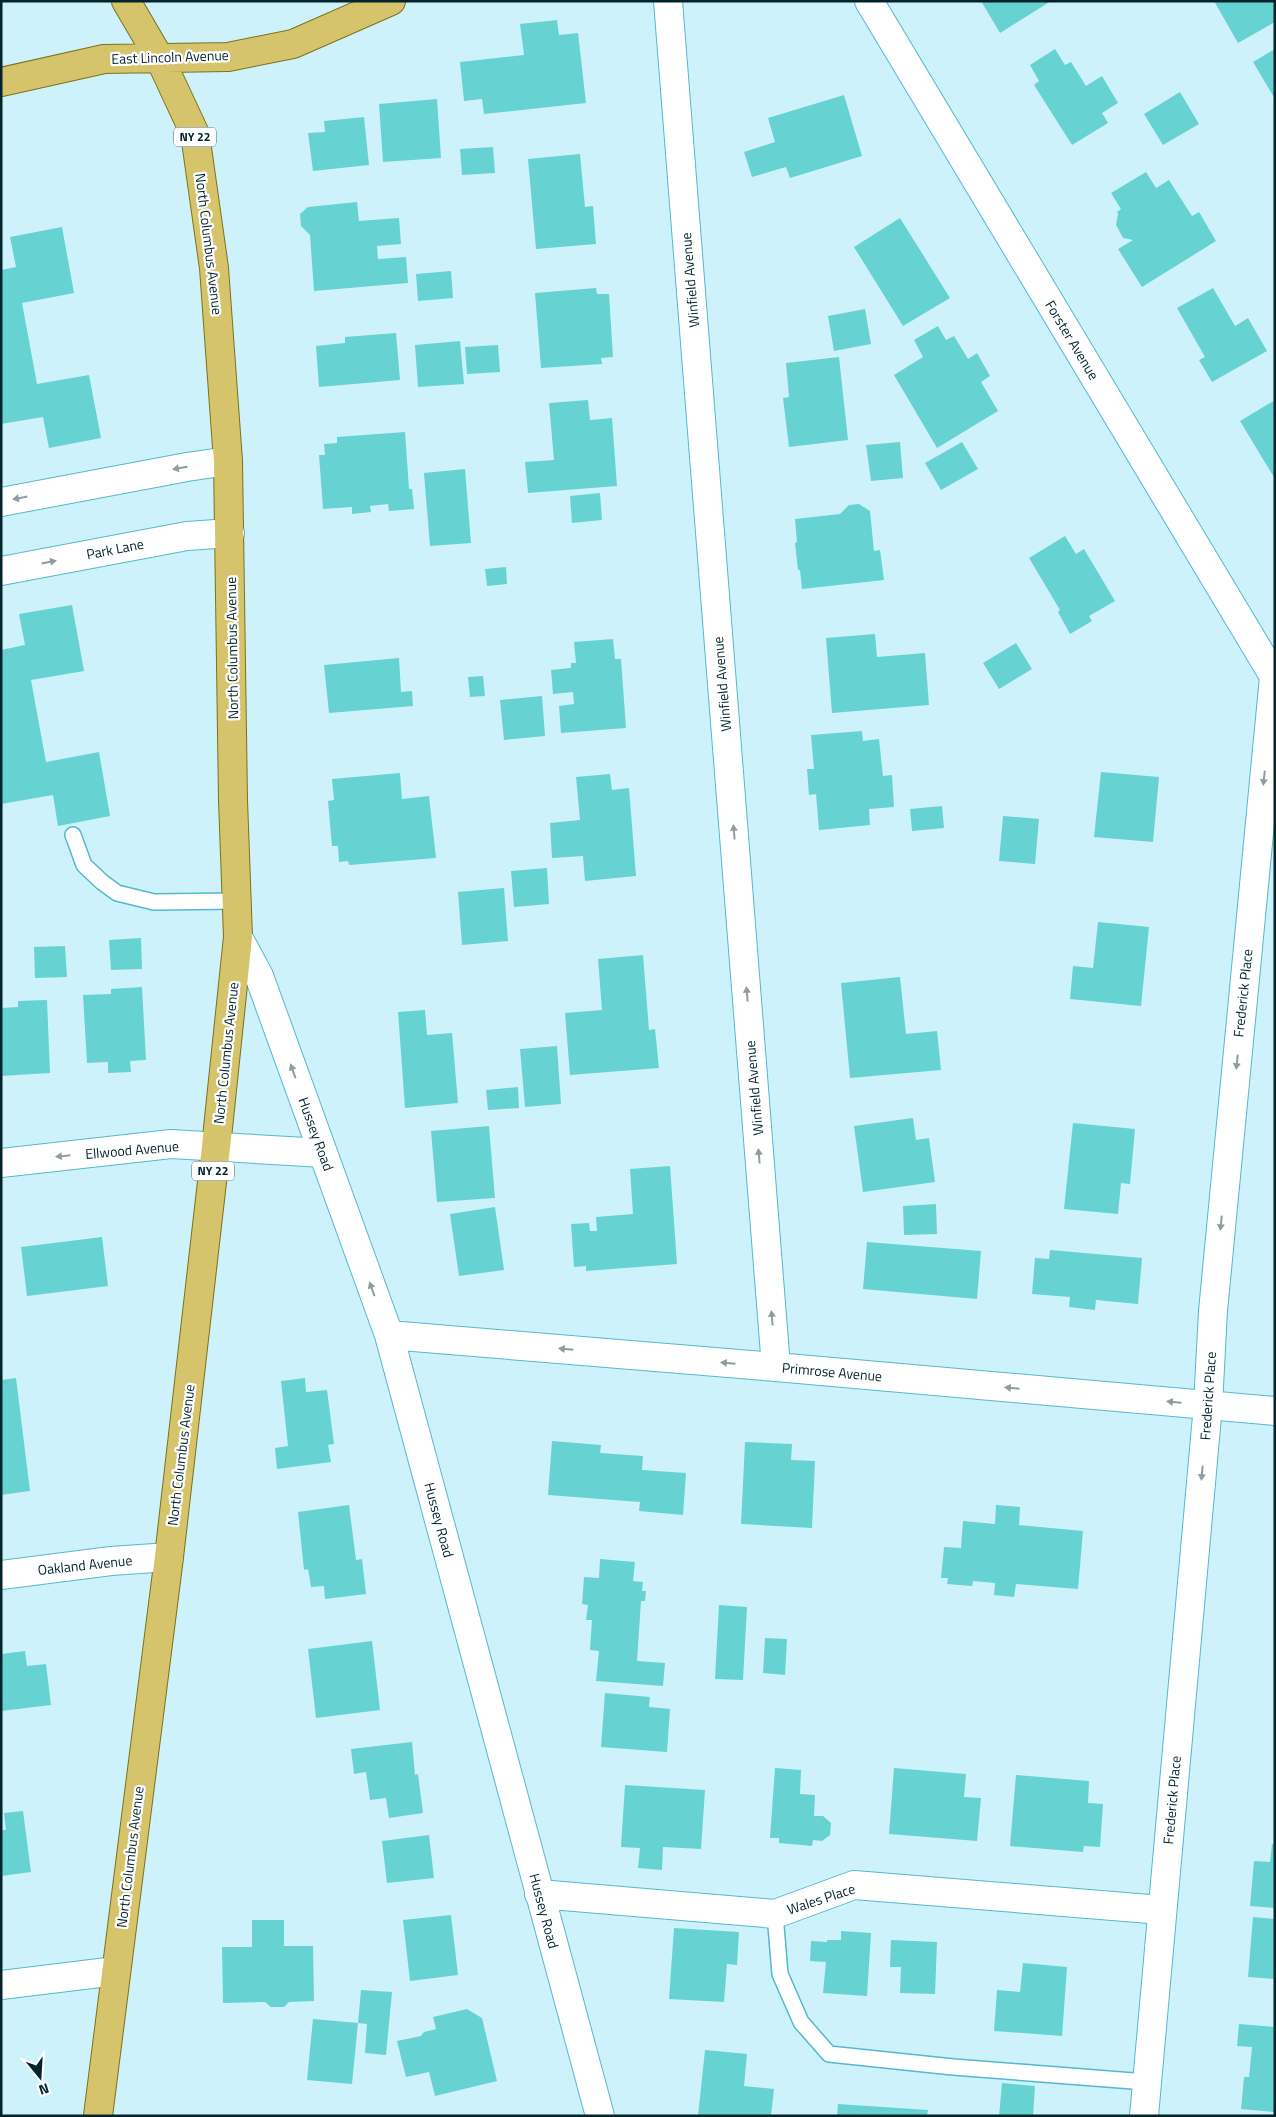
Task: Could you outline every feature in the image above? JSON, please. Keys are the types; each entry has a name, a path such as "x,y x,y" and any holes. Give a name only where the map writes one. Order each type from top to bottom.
{"main road":[{"name":"North Columbus Avenue","path":"98,2116 169,1557 238,937 233,800 228,462 214,268 194,134 160,59 126,1"},
{"name":"East Lincoln Avenue","path":"1,82 104,59 228,57 293,44 391,1"}],"street":[{"name":"Winfield Avenue","path":"668,1 776,1367"},
{"name":"Forster Avenue","path":"869,1 1274,678"},
{"path":"1,502 187,467 228,462"},
{"name":"Park Lane","path":"1,570 187,536 230,533"},
{"name":"Frederick Place","path":"1144,2116 1208,1405 1213,1311 1274,678"},
{"name":"Hussey Road","path":"238,937 259,976 389,1335 600,2116"},
{"name":"Ellwood Avenue","path":"1,1163 171,1144 323,1153"},
{"name":"Primrose Avenue","path":"389,1335 1275,1411"},
{"name":"Oakland Avenue","path":"1,1575 111,1561 169,1557"},
{"name":"Wales Place","path":"539,1894 775,1914 854,1885 1162,1910"},
{"path":"1,1985 116,1971"}],"lane":[{"path":"73,835 84,865 117,893 154,902 237,901"},
{"path":"775,1914 780,1974 801,2022 829,2054 953,2067 1146,2082"}],"building":[{"path":"981,1 1051,1 1000,33"},
{"path":"1214,1 1275,1 1275,22 1238,43"},
{"path":"557,20 559,35 578,33 586,103 484,114 482,99 464,101 460,62 524,55 520,24"},
{"path":"1055,49 1065,65 1071,62 1086,86 1102,76 1118,103 1102,113 1108,123 1072,145 1034,85 1039,81 1030,65"},
{"path":"1275,49 1275,99 1253,62"},
{"path":"1180,92 1199,124 1163,145 1144,114"},
{"path":"844,95 862,156 790,178 786,167 752,177 744,152 775,142 768,118"},
{"path":"437,99 441,158 383,162 379,104"},
{"path":"364,117 369,165 313,171 308,133 325,132 324,121"},
{"path":"493,147 495,173 462,175 460,149"},
{"path":"580,154 585,207 593,206 596,244 536,249 528,159"},
{"path":"1146,172 1156,188 1169,180 1192,216 1199,212 1216,241 1142,287 1118,249 1133,240 1123,238 1116,225 1117,212 1121,209 1111,193"},
{"path":"357,202 359,221 399,218 401,244 377,246 378,259 406,257 408,283 314,291 310,235 301,226 300,214 308,207"},
{"path":"900,218 950,298 903,326 854,247"},
{"path":"62,227 74,293 22,303 37,384 89,375 101,438 49,448 43,417 1,424 1,270 16,267 10,237"},
{"path":"451,271 453,298 418,301 416,274"},
{"path":"596,288 597,294 609,294 613,357 601,358 602,364 541,368 535,293"},
{"path":"1213,288 1235,326 1248,318 1267,351 1212,382 1199,360 1205,357 1177,308"},
{"path":"865,309 871,344 834,351 828,316"},
{"path":"938,326 946,340 954,336 968,359 977,353 990,376 981,382 998,411 937,448 894,375 923,357 914,340"},
{"path":"396,333 400,380 319,387 316,346 345,343 345,337"},
{"path":"460,341 464,384 418,387 415,345"},
{"path":"498,345 500,372 467,374 465,347"},
{"path":"839,357 848,440 789,447 783,398 789,397 786,363"},
{"path":"588,400 590,420 612,418 617,486 528,493 525,462 554,460 549,403"},
{"path":"1275,400 1275,479 1240,421"},
{"path":"405,432 409,489 412,489 414,509 389,511 388,504 370,506 371,512 352,514 352,507 323,509 319,455 325,455 324,444 337,443 337,437"},
{"path":"900,442 903,478 871,481 866,445"},
{"path":"962,442 978,469 941,490 925,463"},
{"path":"465,469 471,543 430,546 424,473"},
{"path":"600,493 602,520 572,523 570,496"},
{"path":"859,504 870,511 874,551 880,550 884,580 802,589 795,543 797,542 795,519 840,514 849,505"},
{"path":"1065,536 1076,554 1084,549 1115,601 1089,616 1092,621 1070,634 1058,612 1060,610 1029,558"},
{"path":"506,567 507,584 487,586 485,569"},
{"path":"72,605 84,671 31,680 46,762 99,752 110,816 58,826 53,795 1,804 1,650 25,645 19,614"},
{"path":"875,634 877,657 925,653 929,705 832,713 826,638"},
{"path":"613,639 615,659 621,659 626,728 561,733 559,706 574,704 573,692 553,694 551,670 571,668 571,663 576,663 574,642"},
{"path":"1016,643 1032,669 999,689 983,663"},
{"path":"399,658 401,692 412,691 413,706 329,713 324,665"},
{"path":"483,676 485,696 470,697 468,677"},
{"path":"542,696 545,736 504,740 500,700"},
{"path":"862,731 863,741 879,739 883,776 892,775 894,807 869,809 870,825 819,830 816,794 809,795 807,769 814,769 811,735"},
{"path":"1101,772 1159,777 1153,842 1094,837"},
{"path":"400,773 402,799 429,796 436,858 349,865 348,861 339,862 338,846 332,846 328,801 334,800 332,779"},
{"path":"610,774 612,790 629,788 636,876 585,881 583,856 552,858 550,823 580,820 576,777"},
{"path":"942,806 944,828 912,831 910,809"},
{"path":"1003,816 1039,819 1035,864 999,861"},
{"path":"547,868 549,904 514,907 511,871"},
{"path":"504,888 508,941 462,945 458,892"},
{"path":"1098,922 1149,927 1141,1006 1070,999 1073,966 1093,968"},
{"path":"141,938 142,969 111,970 109,940"},
{"path":"65,946 67,977 35,978 34,947"},
{"path":"643,955 649,1030 655,1029 659,1068 570,1075 565,1013 602,1010 598,959"},
{"path":"900,977 906,1034 937,1031 941,1070 850,1078 841,983"},
{"path":"142,987 146,1060 130,1061 131,1072 108,1073 108,1062 87,1063 83,995 111,994 111,989"},
{"path":"47,1000 50,1073 1,1076 1,1008 18,1007 18,1001"},
{"path":"425,1010 427,1035 452,1033 458,1103 405,1108 398,1012"},
{"path":"557,1046 561,1104 525,1107 520,1049"},
{"path":"518,1087 519,1108 488,1110 486,1090"},
{"path":"913,1118 916,1140 929,1138 935,1182 863,1192 854,1126"},
{"path":"1073,1123 1135,1129 1130,1184 1121,1183 1118,1214 1064,1209"},
{"path":"489,1126 495,1198 437,1202 431,1131"},
{"path":"670,1166 677,1264 586,1271 586,1266 574,1267 571,1224 589,1223 590,1231 597,1231 596,1217 633,1214 630,1169"},
{"path":"936,1204 937,1234 904,1235 903,1206"},
{"path":"495,1207 504,1270 459,1276 450,1214"},
{"path":"102,1237 108,1286 27,1296 21,1247"},
{"path":"867,1242 981,1251 977,1299 863,1289"},
{"path":"1050,1250 1142,1258 1138,1304 1096,1300 1095,1310 1069,1307 1070,1297 1032,1294 1035,1258 1049,1259"},
{"path":"16,1378 30,1491 1,1495 1,1380"},
{"path":"305,1378 306,1392 327,1390 334,1444 328,1445 331,1462 277,1469 275,1448 288,1446 281,1381"},
{"path":"552,1441 601,1445 600,1453 643,1456 642,1470 686,1473 683,1515 639,1511 640,1502 548,1495"},
{"path":"745,1442 792,1444 791,1460 815,1461 812,1528 741,1524"},
{"path":"349,1505 356,1560 362,1559 366,1594 325,1599 324,1586 311,1587 308,1569 304,1570 298,1512"},
{"path":"996,1505 1020,1507 1019,1525 1083,1531 1078,1589 1016,1584 1014,1597 994,1595 995,1583 973,1581 972,1586 947,1584 948,1578 941,1578 944,1547 961,1548 963,1521 995,1524"},
{"path":"600,1559 635,1562 633,1581 643,1582 642,1591 646,1591 645,1601 641,1601 637,1661 665,1663 663,1686 596,1681 599,1651 590,1650 592,1620 586,1620 588,1605 582,1604 584,1577 599,1578"},
{"path":"719,1605 747,1607 743,1680 715,1679"},
{"path":"765,1638 787,1639 785,1675 763,1673"},
{"path":"372,1641 380,1710 316,1718 308,1649"},
{"path":"25,1651 27,1666 46,1664 51,1705 1,1711 1,1654"},
{"path":"605,1693 650,1697 649,1707 670,1709 667,1752 601,1747"},
{"path":"412,1742 415,1775 418,1774 423,1813 389,1818 386,1798 370,1800 366,1772 354,1774 351,1749"},
{"path":"775,1768 801,1770 800,1794 815,1795 814,1816 823,1816 831,1823 830,1835 822,1841 813,1840 812,1846 779,1843 779,1838 770,1838"},
{"path":"894,1768 966,1774 964,1797 981,1798 977,1841 889,1834"},
{"path":"1016,1775 1089,1781 1088,1803 1103,1804 1100,1847 1084,1846 1083,1852 1010,1846"},
{"path":"625,1785 705,1790 701,1849 663,1847 662,1870 638,1868 640,1848 621,1847"},
{"path":"23,1811 31,1872 1,1876 1,1830 6,1830 4,1813"},
{"path":"429,1835 434,1878 387,1883 382,1841"},
{"path":"1272,1844 1275,1844 1275,1908 1250,1906 1254,1861 1270,1862"},
{"path":"451,1915 458,1975 410,1981 403,1920"},
{"path":"1253,1917 1275,1919 1275,1979 1248,1977"},
{"path":"252,1920 284,1920 284,1946 313,1946 314,2001 289,2002 284,2007 271,2007 265,2002 223,2003 222,1947 252,1947"},
{"path":"674,1928 739,1932 737,1965 727,1964 724,2002 669,1999"},
{"path":"841,1931 871,1933 867,1996 823,1993 826,1962 810,1961 811,1941 827,1942 827,1940 841,1940"},
{"path":"891,1940 937,1942 935,1994 900,1993 901,1967 890,1967"},
{"path":"1023,1963 1067,1967 1062,2036 994,2031 997,1990 1020,1992"},
{"path":"361,1990 392,1992 386,2055 365,2053 367,2024 358,2023"},
{"path":"467,2009 482,2018 497,2081 435,2096 429,2072 406,2077 397,2041 421,2036 424,2032 436,2029 433,2017"},
{"path":"313,2019 358,2023 352,2084 307,2080"},
{"path":"1239,2024 1275,2027 1275,2112 1241,2109 1244,2077 1249,2077 1252,2047 1237,2046"},
{"path":"705,2050 747,2054 744,2086 774,2089 771,2116 698,2116"},
{"path":"1002,2083 1035,2086 1033,2116 999,2116"},
{"path":"838,2104 928,2110 927,2116 837,2116"}]}
